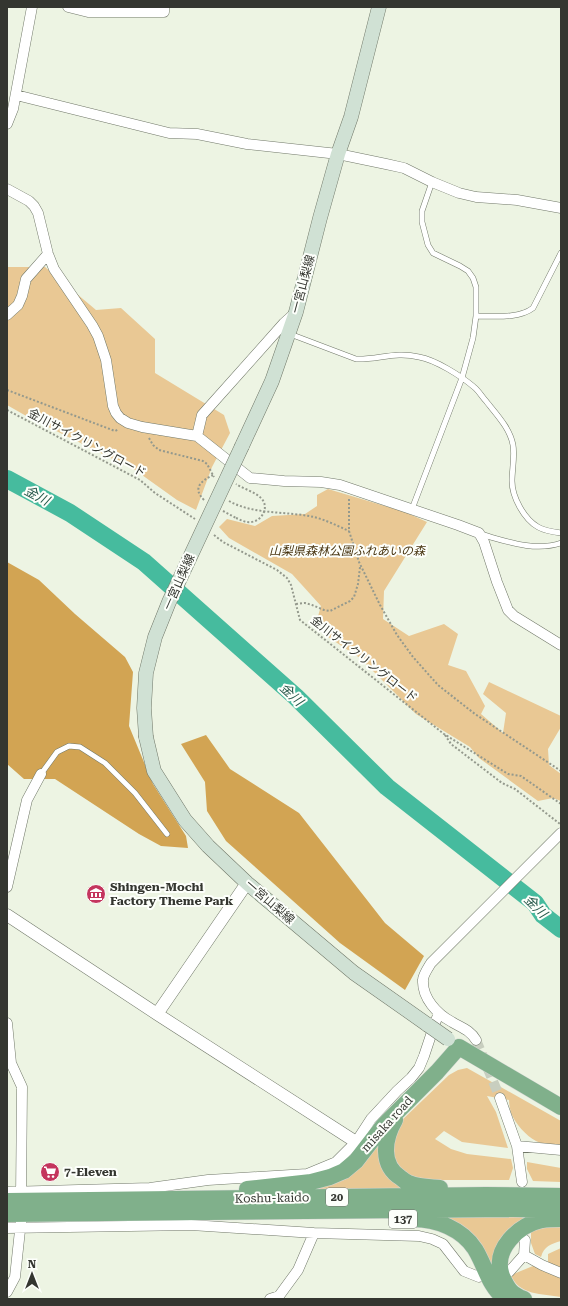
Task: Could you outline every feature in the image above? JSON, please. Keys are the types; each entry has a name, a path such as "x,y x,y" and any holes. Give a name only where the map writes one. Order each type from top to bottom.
{"highway":[{"path":"454,1043 561,1107"},
{"name":"misaka road","path":"188,1199 201,1192 292,1185 311,1182 330,1177 344,1171 356,1161 383,1126 437,1072 454,1043"},
{"path":"401,1108 390,1128 385,1154 391,1170 408,1183 486,1195"},
{"name":"Koshu-kaido","path":"16,1208 188,1199 486,1195 561,1196"},
{"name":"Koshu-kaido","path":"16,1208 264,1212 513,1209 561,1210"},
{"name":"137","path":"264,1212 274,1220 417,1219 448,1226 459,1232 475,1249 497,1293 505,1299"},
{"path":"524,1299 515,1295 507,1287 501,1271 503,1248 520,1230 531,1224 543,1220 561,1219"}],"main road":[{"name":"一宮山梨線","path":"379,7 352,117 338,154 296,312 272,381 242,446 221,479 155,638 146,673 144,708 146,737 154,771 185,820 208,846 247,883 354,973 454,1043"}],"street":[{"path":"7,124 13,109 16,95 32,7"},
{"path":"68,7 88,12 164,12 164,7"},
{"path":"16,95 169,133 197,134 247,144 338,154 404,168 459,193 476,197 517,200 561,208"},
{"path":"7,189 29,201 38,213 48,254 58,276 98,336 106,360 113,406 120,418 128,424 197,436 250,478 321,482 340,485 412,509 479,534 484,542 508,610 514,616 561,645"},
{"path":"7,315 18,305 26,279 48,254"},
{"path":"197,436 202,415 284,323 296,312"},
{"path":"7,887 27,800 41,774"},
{"path":"476,1040 473,1034 451,1022 439,1013 432,1005 427,997 423,979 430,963 561,833"},
{"path":"157,1014 247,883"},
{"path":"7,915 157,1014 356,1142"},
{"path":"16,1208 208,1180 307,1174 336,1162 356,1142 371,1119 411,1078 418,1068 424,1056 434,1023 439,1013"},
{"path":"7,1023 9,1061 22,1087 16,1208 15,1277 7,1292"},
{"path":"500,1098 517,1146 522,1182"},
{"path":"517,1146 561,1150"},
{"path":"7,1192 16,1208"},
{"path":"7,1228 16,1208"},
{"path":"16,1208 191,1225 314,1232 408,1235 432,1239 443,1244 464,1271 479,1277"},
{"path":"278,1298 298,1270 314,1232"},
{"path":"509,1272 524,1254 525,1240"},
{"path":"524,1254 542,1265 561,1273"}],"lane":[{"path":"412,509 462,378 473,338 476,316 476,287 473,278 468,271 460,266 433,253 428,245 422,222 422,211 432,182"},
{"path":"476,316 519,315 527,313 533,308 561,252"},
{"path":"289,333 356,359 399,354 418,356 432,360 462,378 475,388 507,431 513,445 512,491 515,499 529,520 537,527 546,531 561,533"},
{"path":"479,534 535,547 561,543"},
{"path":"41,774 57,752 69,746 80,747 105,763 135,793 167,834"}],"path":[{"path":"7,390 116,431 128,424"},
{"name":"金川サイクリングロード","path":"7,410 140,480 155,493 197,521"},
{"path":"148,428 150,440 159,450 203,461 221,479 261,498 264,502 264,513 257,521 250,523 236,518"},
{"path":"349,488 349,531 360,565 380,605 413,657 438,685 475,714 561,771"},
{"path":"226,498 239,506 321,519 349,531"},
{"name":"金川サイクリングロード","path":"212,534 223,542 277,570 287,578 291,585 300,620 444,734 508,774 521,776 561,804"},
{"path":"296,604 312,604 324,610 330,611 350,601 354,597 358,584 360,565"},
{"name":"金川サイクリングロード","path":"444,734 451,744 502,783 515,790 561,824"}],"green space":[{"path":"7,267 45,267 96,310 121,308 155,339 155,373 224,415 230,433 212,467 196,510 177,500 135,470 7,405"},
{"name":"山梨県森林公園ふれあいの森","path":"328,489 405,512 427,522 384,591 383,619 409,636 444,624 458,634 448,665 466,671 485,706 481,714 503,733 506,713 483,694 489,682 561,716 561,727 548,749 549,765 561,774 561,801 553,798 538,801 479,758 470,747 416,714 360,658 328,637 316,623 321,606 292,574 229,538 219,527 227,519 255,526 272,516 305,514 317,506 317,495"},
{"path":"467,1068 561,1121 561,1145 545,1144 532,1139 515,1121 511,1113 509,1100 487,1096 496,1112 508,1148 462,1142 444,1131 435,1139 451,1149 467,1154 511,1159 513,1168 509,1180 425,1180 413,1178 396,1165 391,1147 400,1122 449,1075 458,1070"},
{"path":"378,1141 408,1190 317,1191 314,1187"},
{"path":"527,1162 561,1168 561,1182 533,1181 527,1169"},
{"path":"517,1215 526,1219 494,1268 437,1216"},
{"path":"561,1224 561,1241 548,1246 542,1253 541,1257 535,1254 531,1243 531,1232 534,1229"},
{"path":"561,1248 561,1269 548,1262 548,1254"},
{"path":"533,1266 561,1278 561,1297 539,1294 525,1290 514,1282 511,1275"}],"shaded area":[{"path":"7,562 39,580 75,614 125,657 133,672 129,726 153,784 186,836 188,848 161,846 139,834 55,779 24,779 7,764"},
{"path":"206,735 230,769 299,813 385,923 424,956 405,990 340,943 226,841 207,811 205,782 181,744"}],"waterway":[{"name":"金川","path":"7,479 70,513 144,562 296,697 387,787 535,903 543,915 561,929"}],"tunnel":[{"path":"476,1040 500,1098"}],"place":[{"name":"Shingen-Mochi Factory Theme Park","path":"96,894"},
{"name":"7-Eleven","path":"50,1172"}]}
